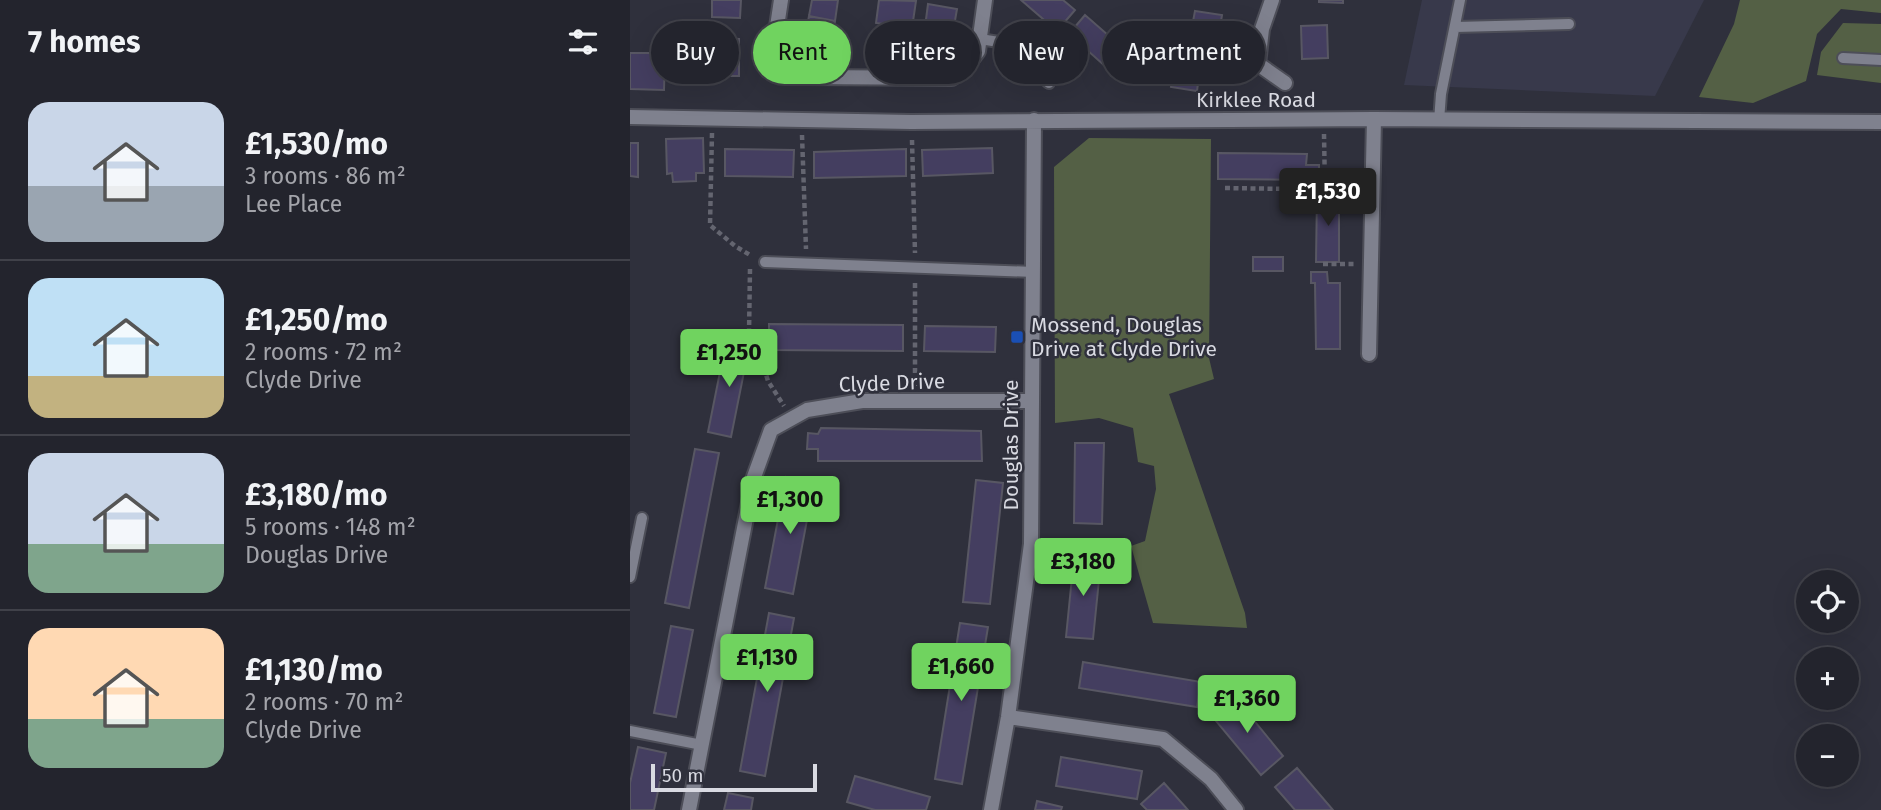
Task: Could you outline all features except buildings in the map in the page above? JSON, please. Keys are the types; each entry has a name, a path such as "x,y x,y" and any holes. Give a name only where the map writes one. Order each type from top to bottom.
{"street":[{"path":"780,0 773,53 788,71 808,77 865,77"},
{"path":"980,39 985,0"},
{"path":"1265,21 1272,0"},
{"path":"1265,69 1285,83"},
{"name":"Kirklee Road","path":"630,117 911,122 1374,119 1881,122"},
{"path":"1369,354 1374,119"},
{"name":"Douglas Drive","path":"991,810 1008,717 1031,544 1034,120"},
{"name":"Clyde Drive","path":"689,810 754,477 771,430 807,410 862,401 1032,401"},
{"path":"1008,717 1163,739 1210,779 1236,810"}],"lane":[{"path":"1438,121 1460,0"},
{"path":"1455,27 1569,24"},
{"path":"980,39 994,41"},
{"path":"1843,58 1881,60"},
{"path":"765,262 1034,272"},
{"path":"630,577 642,518"},
{"path":"630,730 702,745"}],"path":[{"path":"712,119 709,225 750,255 749,334 757,346 768,381 792,418"},
{"path":"801,121 806,264"},
{"path":"1324,121 1325,189"},
{"path":"1225,188 1372,190"},
{"path":"1323,264 1371,265"}],"shaded area":[{"path":"1422,0 1704,0 1655,96 1404,85"}],"green space":[{"path":"1740,0 1881,0 1881,13 1841,9 1817,34 1806,81 1753,103 1699,97 1734,24"},
{"path":"1843,23 1881,24 1881,83 1817,75 1821,52"},
{"path":"1089,138 1211,139 1209,358 1214,379 1169,394 1245,613 1247,628 1153,623 1131,546 1145,541 1156,489 1154,466 1138,462 1133,428 1099,418 1055,423 1054,167"}],"place":[{"name":"Mossend, Douglas Drive at Clyde Drive","path":"1017,337"}]}
